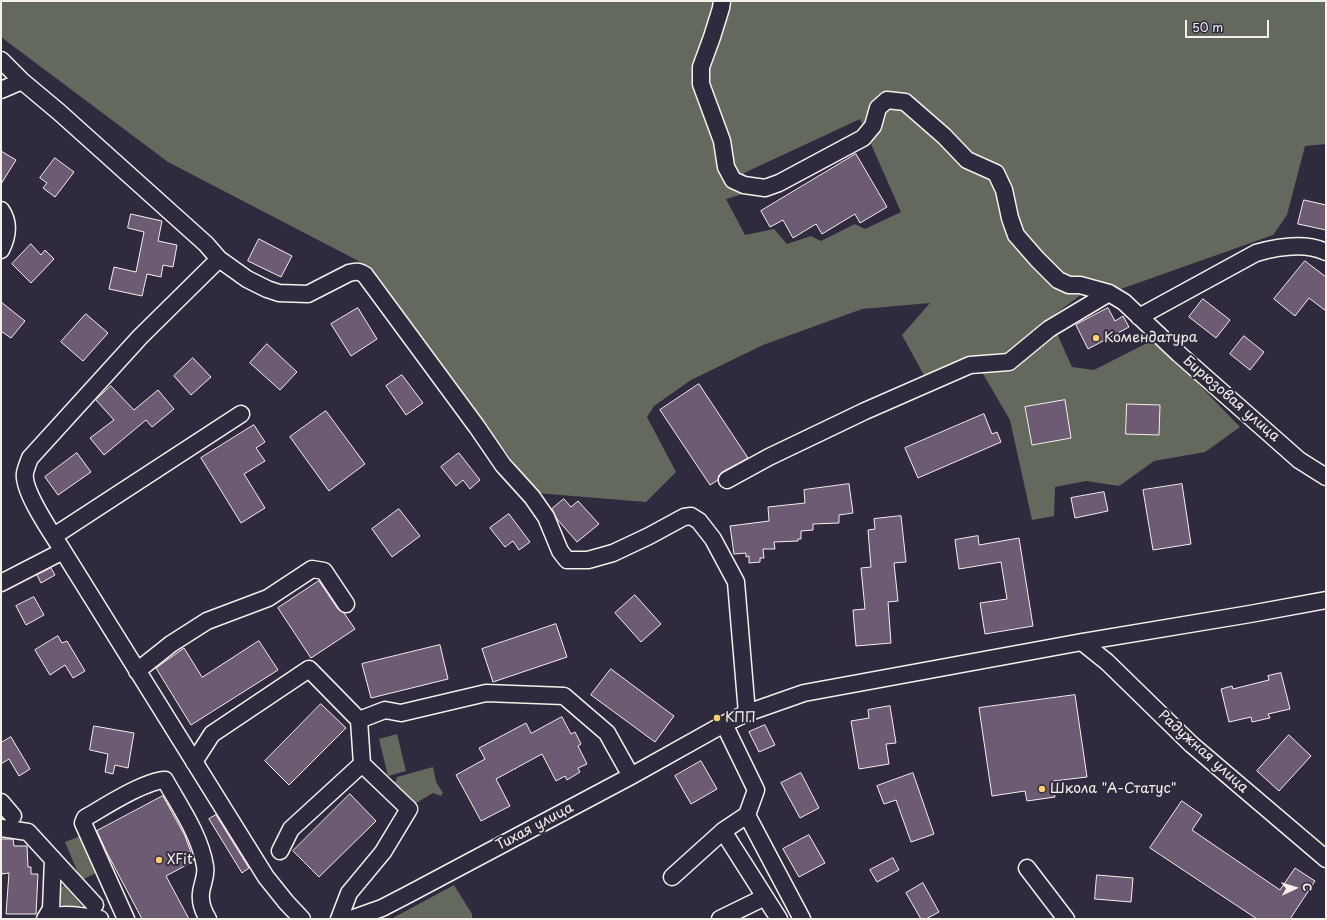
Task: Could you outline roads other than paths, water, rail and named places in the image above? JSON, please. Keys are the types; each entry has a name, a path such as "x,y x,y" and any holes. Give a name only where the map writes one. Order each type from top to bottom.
{"street":[{"name":"Бирюзовая улица","path":"722,1 712,37 701,67 701,84 722,141 726,167 733,180 744,185 765,188 780,184 863,138 873,126 878,108 887,100 905,102 944,136 967,160 996,174 1004,190 1010,218 1016,235 1058,280 1069,285 1080,285 1109,293 1124,302 1299,460 1326,478"},
{"path":"1,60 22,81 206,244 219,259 247,279 279,293 308,294 349,273 356,271 365,275 477,427 503,465 532,497 546,517 560,551 567,560 588,560 613,553 684,517 691,516 699,521 713,539 736,582 748,713"},
{"path":"1,90 22,81"},
{"path":"1,210 6,218 7,232 1,250"},
{"path":"1139,317 1256,253 1273,248 1293,247 1312,248 1326,252"},
{"path":"219,259 140,337 30,458 25,474 26,484 36,507 266,877 302,919"},
{"path":"727,480 769,457 865,411 970,365 1009,362 1049,329 1109,293"},
{"path":"54,536 241,414"},
{"path":"1,583 63,551"},
{"path":"137,671 171,644 207,621 268,598 312,569 324,571 346,604"},
{"name":"Тихая улица","path":"351,919 382,908 409,894 631,776 720,726 748,713 804,693 1082,642 1326,600"},
{"name":"Радужная улица","path":"1082,642 1107,662 1191,744 1326,859"},
{"path":"194,762 212,734 309,669 359,720 362,764 409,809 383,852 349,893 339,919"},
{"path":"359,720 385,710 401,712 486,693 564,696 607,733 631,776"},
{"path":"672,877 723,831 747,815 756,790 720,726"},
{"path":"280,851 291,830 362,764"},
{"path":"126,919 83,823 85,818 140,788 158,780 165,780 200,842 205,867 205,878 201,893 202,909 208,919"},
{"path":"1,802 13,816"},
{"path":"747,815 802,919"},
{"path":"1,828 28,832 98,912 83,916 58,914 46,918"},
{"path":"723,831 779,919"},
{"path":"46,918 51,909 53,859"},
{"path":"1027,868 1066,919"},
{"path":"720,919 765,897"}],"place":[{"name":"Комендатура","path":"1096,338"},
{"name":"КПП","path":"717,718"},
{"name":"Школа \"А-Статус\"","path":"1042,789"},
{"name":"XFit","path":"159,860"}]}
